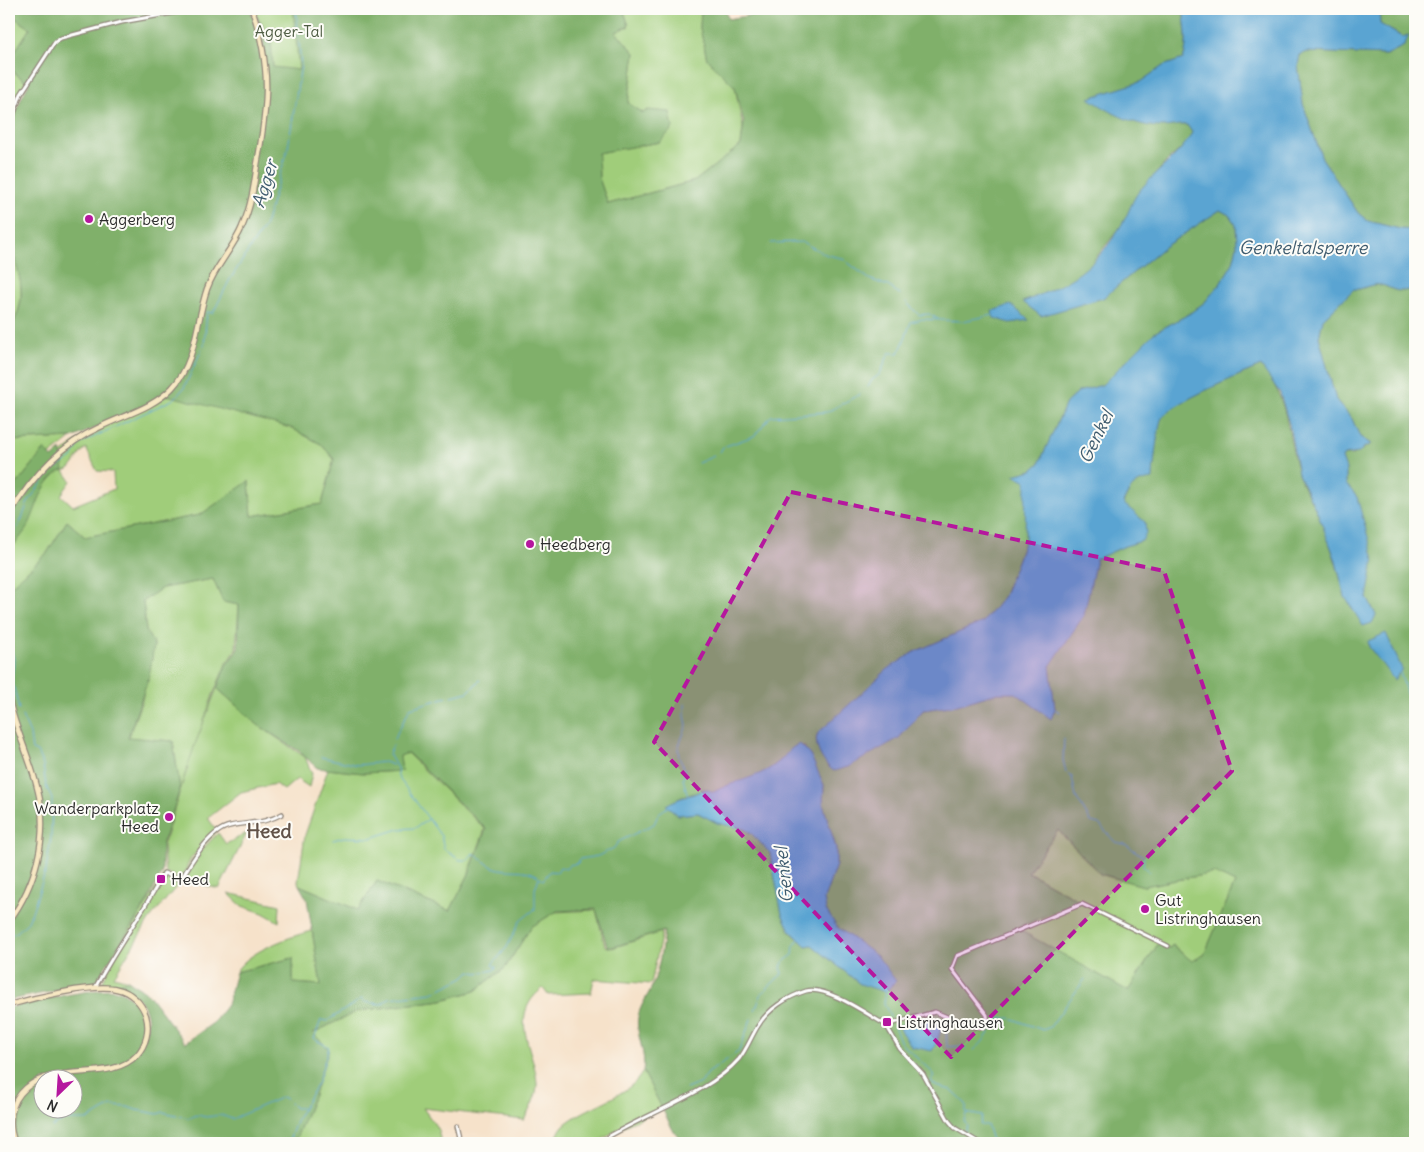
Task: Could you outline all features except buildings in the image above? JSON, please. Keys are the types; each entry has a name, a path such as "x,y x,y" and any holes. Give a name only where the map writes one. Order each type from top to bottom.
{"main road":[{"path":"9,515 29,484 62,450 92,430 161,397 177,382 186,367 209,285 241,229 251,198 264,131 268,84 264,46 252,9"},
{"path":"9,700 38,790 42,825 32,875 20,904 9,921"},
{"path":"9,1005 45,996 95,989 118,989 130,994 139,1003 147,1020 144,1044 132,1059 121,1065 54,1076 31,1084 18,1097 13,1108 10,1126 15,1143"}],"street":[{"path":"9,127 21,94 55,42 61,38 122,22 196,9"},
{"path":"95,989 113,954 147,904 164,873 181,880 192,858 217,832 229,826 273,820 282,814"},
{"path":"886,1025 935,1012 964,1024 983,1028 988,1024 987,1015 952,969 957,956 1082,904 1168,946"},
{"path":"598,1143 618,1130 694,1093 728,1069 747,1047 765,1015 777,1005 808,990 824,992 842,1000 886,1025 900,1049 923,1074 949,1121 955,1128 980,1143"},
{"path":"458,1126 462,1143"}],"highlighted area":[{"path":"791,492 1164,571 1232,771 951,1057 654,742"}],"green space":[{"path":"9,9 250,9 261,39 263,71 265,70 263,38 256,16 271,41 273,67 299,70 293,9 623,9 629,26 616,32 635,53 628,103 643,113 648,110 670,112 673,128 660,142 598,153 599,178 608,204 695,181 741,145 744,123 735,87 707,59 700,28 701,9 725,9 728,19 789,9 1183,9 1186,40 1183,59 1163,66 1140,82 1090,98 1164,127 1174,124 1187,125 1192,132 1189,142 1168,160 1137,195 1123,224 1089,266 1070,282 1023,302 1103,298 1164,247 1220,210 1229,215 1236,225 1237,246 1233,263 1220,284 1205,302 1189,314 1154,333 1102,385 1078,392 1066,403 1039,464 1032,470 1015,475 1027,481 1025,540 1004,596 983,622 914,652 818,733 816,742 828,767 899,738 923,710 957,705 997,693 1016,693 1050,718 1055,709 1050,666 1084,615 1096,559 1125,546 1142,541 1145,522 1123,504 1128,493 1137,483 1153,478 1157,437 1162,417 1179,404 1261,366 1277,390 1282,403 1298,473 1326,534 1345,597 1376,615 1367,598 1369,585 1357,497 1346,484 1346,470 1342,458 1344,455 1353,455 1371,444 1360,437 1352,419 1336,400 1319,337 1323,319 1354,289 1379,285 1401,291 1415,288 1415,1143 684,1143 673,1130 643,1071 644,1064 638,1030 639,1013 655,978 664,931 613,947 607,946 596,909 557,911 531,927 505,968 475,991 442,1000 358,1011 313,1033 329,1049 314,1095 294,1143 9,1143 9,1008 95,990 116,990 128,996 143,1011 144,1038 148,1019 143,1004 131,993 113,985 128,980 149,995 185,1043 213,1023 227,1005 236,972 293,958 293,983 321,985 307,899 299,885 358,910 377,881 450,911 468,876 486,829 408,753 400,756 402,771 363,773 317,768 299,751 258,725 217,688 226,665 238,649 239,605 223,602 213,579 162,588 143,601 146,631 154,645 149,677 128,737 173,741 180,789 162,845 162,872 146,904 95,983 9,1000 9,588 47,553 67,521 85,537 200,515 249,481 252,516 322,504 334,459 321,444 291,428 167,395 153,404 72,438 9,441 9,331 16,317 21,293 8,227 9,148 16,111 29,84 9,68 9,61 30,28 9,14","holes":["796,745 804,746 824,785 823,804 836,848 836,865 824,899 826,910 837,927 878,957 860,984 812,945 806,946 790,931 782,914 770,853 751,833 744,829 717,823 698,813 678,815 669,806 681,797 705,789 714,792 750,779 767,771","1058,830 1100,874 1144,886 1214,873 1235,883 1204,955 1192,961 1172,945 1170,948 1158,944 1128,991 1016,928 1080,901 1028,872"]},
{"name":"Agger-Tal","path":"253,9 307,9 309,59 179,396 291,428 321,444 334,459 322,504 252,516 249,482 200,515 85,537 67,521 47,553 9,588 9,522 53,461 81,438 129,415 273,70 267,34","holes":["86,448 97,471 113,472 114,489 73,506 61,495 71,481 64,471 72,467"]},
{"path":"623,9 701,9 700,28 707,59 735,87 743,127 741,145 695,181 608,204 599,178 598,152 660,142 643,113 628,103 635,53 615,32 629,26"},
{"path":"1379,9 1415,9 1415,230 1400,229 1368,221 1358,213 1322,158 1303,104 1298,65 1300,55 1306,52 1387,55 1404,46 1408,35 1403,37 1380,24"},
{"path":"9,14 30,28 9,61"},
{"path":"9,68 27,83 14,105 9,123"},
{"path":"10,237 19,274 21,296 15,319 9,331"},
{"path":"72,438 49,456 45,449 9,494 9,441"},
{"path":"45,449 52,458 61,450 64,470 46,485 28,526 9,551 9,494"},
{"path":"213,579 223,602 239,605 236,649 226,664 213,695 180,789 173,741 128,738 142,700 154,645 146,631 143,601 162,588"},
{"path":"217,688 258,725 305,757 312,774 309,787 297,779 284,790 275,784 241,792 208,818 217,831 191,858 181,879 165,872 163,846 194,747"},
{"path":"407,753 485,829 468,876 450,911 377,881 358,910 299,885 305,835 328,769 363,773 402,771 399,756"},
{"path":"1058,830 1100,874 1144,886 1214,873 1235,883 1204,955 1192,962 1173,945 1170,948 1158,944 1128,991 1015,928 1080,901 1028,872"},
{"path":"218,833 226,844 247,833 219,889 182,879 193,859"},
{"path":"164,874 181,881 149,920 114,976 128,980 113,985 102,983 116,954"},
{"path":"228,893 280,905 279,922 263,913 242,906"},
{"path":"596,910 605,946 612,948 662,932 651,984 594,979 591,993 548,995 543,988 532,999 526,1010 524,1021 537,1089 524,1120 423,1108 438,1129 441,1143 294,1143 314,1095 313,1033 358,1011 442,1000 475,991 505,968 531,927 555,912"},
{"path":"312,931 321,985 293,983 293,958 236,972 249,958 270,946"},
{"path":"643,1071 662,1108 618,1129 597,1143 554,1143 563,1126 572,1119 618,1095 637,1080"}],"water":[{"name":"Genkeltalsperre","path":"1183,9 1379,9 1380,24 1402,37 1409,35 1404,46 1386,55 1306,52 1300,55 1298,65 1303,104 1322,158 1358,213 1368,221 1400,229 1415,230 1415,288 1401,291 1379,285 1354,289 1323,319 1319,337 1336,400 1352,419 1360,437 1371,444 1363,448 1359,453 1344,455 1342,458 1346,469 1346,484 1357,497 1374,559 1367,598 1376,615 1372,623 1363,626 1345,597 1335,558 1318,514 1298,474 1289,424 1280,393 1261,366 1192,397 1162,418 1157,437 1153,479 1137,483 1128,493 1123,503 1145,522 1146,533 1142,541 1125,546 1096,559 1084,615 1050,666 1055,709 1051,719 1016,693 997,693 957,705 923,710 899,738 848,767 834,771 826,764 820,754 817,743 818,733 888,669 914,652 983,622 1004,596 1025,540 1026,481 1014,475 1032,470 1039,464 1066,403 1078,392 1102,385 1154,333 1189,314 1205,302 1220,284 1233,263 1237,246 1236,225 1229,215 1220,210 1164,247 1103,298 1041,316 1023,302 1068,281 1091,263 1112,239 1137,194 1189,139 1192,132 1187,125 1163,127 1143,125 1115,114 1089,98 1140,82 1163,66 1183,59 1186,40"},
{"path":"1011,305 1029,320 1010,323 994,318 992,311"},
{"path":"1386,633 1402,669 1394,680 1369,647 1368,641"},
{"path":"800,744 810,754 824,785 823,804 836,848 836,865 824,899 826,910 837,927 878,957 896,981 885,992 860,984 812,945 806,946 790,930 782,914 770,853 751,833 744,829 717,823 698,813 678,815 666,805 705,789 714,792 761,773 779,762 793,747"},
{"path":"933,1018 941,1029 932,1051 912,1047 901,1032 900,1025"}],"waterway":[{"name":"Agger","path":"204,346 207,312 213,313 229,281 265,225 288,148 301,65 296,9"},
{"path":"771,243 802,242 827,255 842,258 869,279 888,286 901,295"},
{"path":"906,302 919,315 929,314 938,319"},
{"path":"868,387 872,380 880,374 889,353 898,353 900,351 911,322 922,319 962,321 994,315"},
{"name":"Agger","path":"9,541 21,521 28,502 50,471 72,458 79,444 174,399 184,388 202,349"},
{"path":"720,452 723,447 754,436 771,416 827,412 860,394"},
{"path":"698,463 714,456"},
{"path":"9,639 14,660 12,679 19,710"},
{"path":"1400,672 1407,695 1415,700"},
{"path":"452,696 468,692 480,680"},
{"path":"394,739 410,708 447,697"},
{"path":"685,704 687,725 678,748 679,758 685,769 683,779 688,796"},
{"path":"1055,709 1060,712"},
{"path":"9,935 16,933 27,923 32,912 46,870 51,838 52,799 46,786 43,765 37,752 32,750 30,734 22,716"},
{"path":"1064,739 1063,760 1066,772 1072,777 1076,797 1091,822 1099,824 1115,842 1125,844 1144,857 1143,865 1150,872"},
{"path":"393,745 389,754 397,768 398,777 441,836 444,849 460,860 468,860 473,853 498,869 528,872 538,876"},
{"path":"321,757 358,765 384,762 393,765"},
{"path":"288,1143 297,1119 318,1082 329,1047 314,1039 321,1020 327,1021 363,998 364,1002 382,1004 389,998 432,993 464,977 470,971 477,973 494,970 496,967 492,965 507,947 520,921 535,909 535,889 539,877 543,880 550,871 557,872 560,867 566,869 569,865 578,863 580,859 598,856 614,848 618,842 654,824 659,813 669,806"},
{"path":"333,840 344,837 371,838 399,829 415,828 429,819"},
{"path":"755,1010 762,993 782,974 782,965 793,955 794,946 799,939"},
{"path":"974,1050 984,1040 998,1019 1010,1018 1043,1030 1050,1027 1085,979"},
{"name":"Genkel","path":"886,991 884,1003 890,1017"},
{"path":"934,1019 938,1018 946,1027 947,1047 960,1046 966,1049"},
{"path":"686,1089 701,1083 708,1073 739,1051 751,1019"},
{"name":"Genkel","path":"894,1026 901,1043 934,1074 931,1082 936,1086 951,1090 966,1104 966,1113 982,1116 980,1125 987,1125 993,1143"},
{"path":"52,1127 65,1120 87,1120 111,1106 128,1107 158,1114 163,1112 189,1118 197,1115 206,1117 221,1115 232,1119 282,1097 286,1099"},
{"path":"290,1103 295,1108 302,1108"},
{"path":"964,1131 967,1125 964,1121 966,1114"},
{"path":"958,1143 961,1138"}],"place":[{"name":"Aggerberg","path":"89,219"},
{"name":"Heedberg","path":"530,544"},
{"name":"Wanderparkplatz Heed","path":"169,817"},
{"name":"Heed","path":"161,879"},
{"name":"Gut Listringhausen","path":"1145,909"},
{"name":"Listringhausen","path":"887,1022"}],"district":[{"name":"Heed","path":"269,831"}]}
